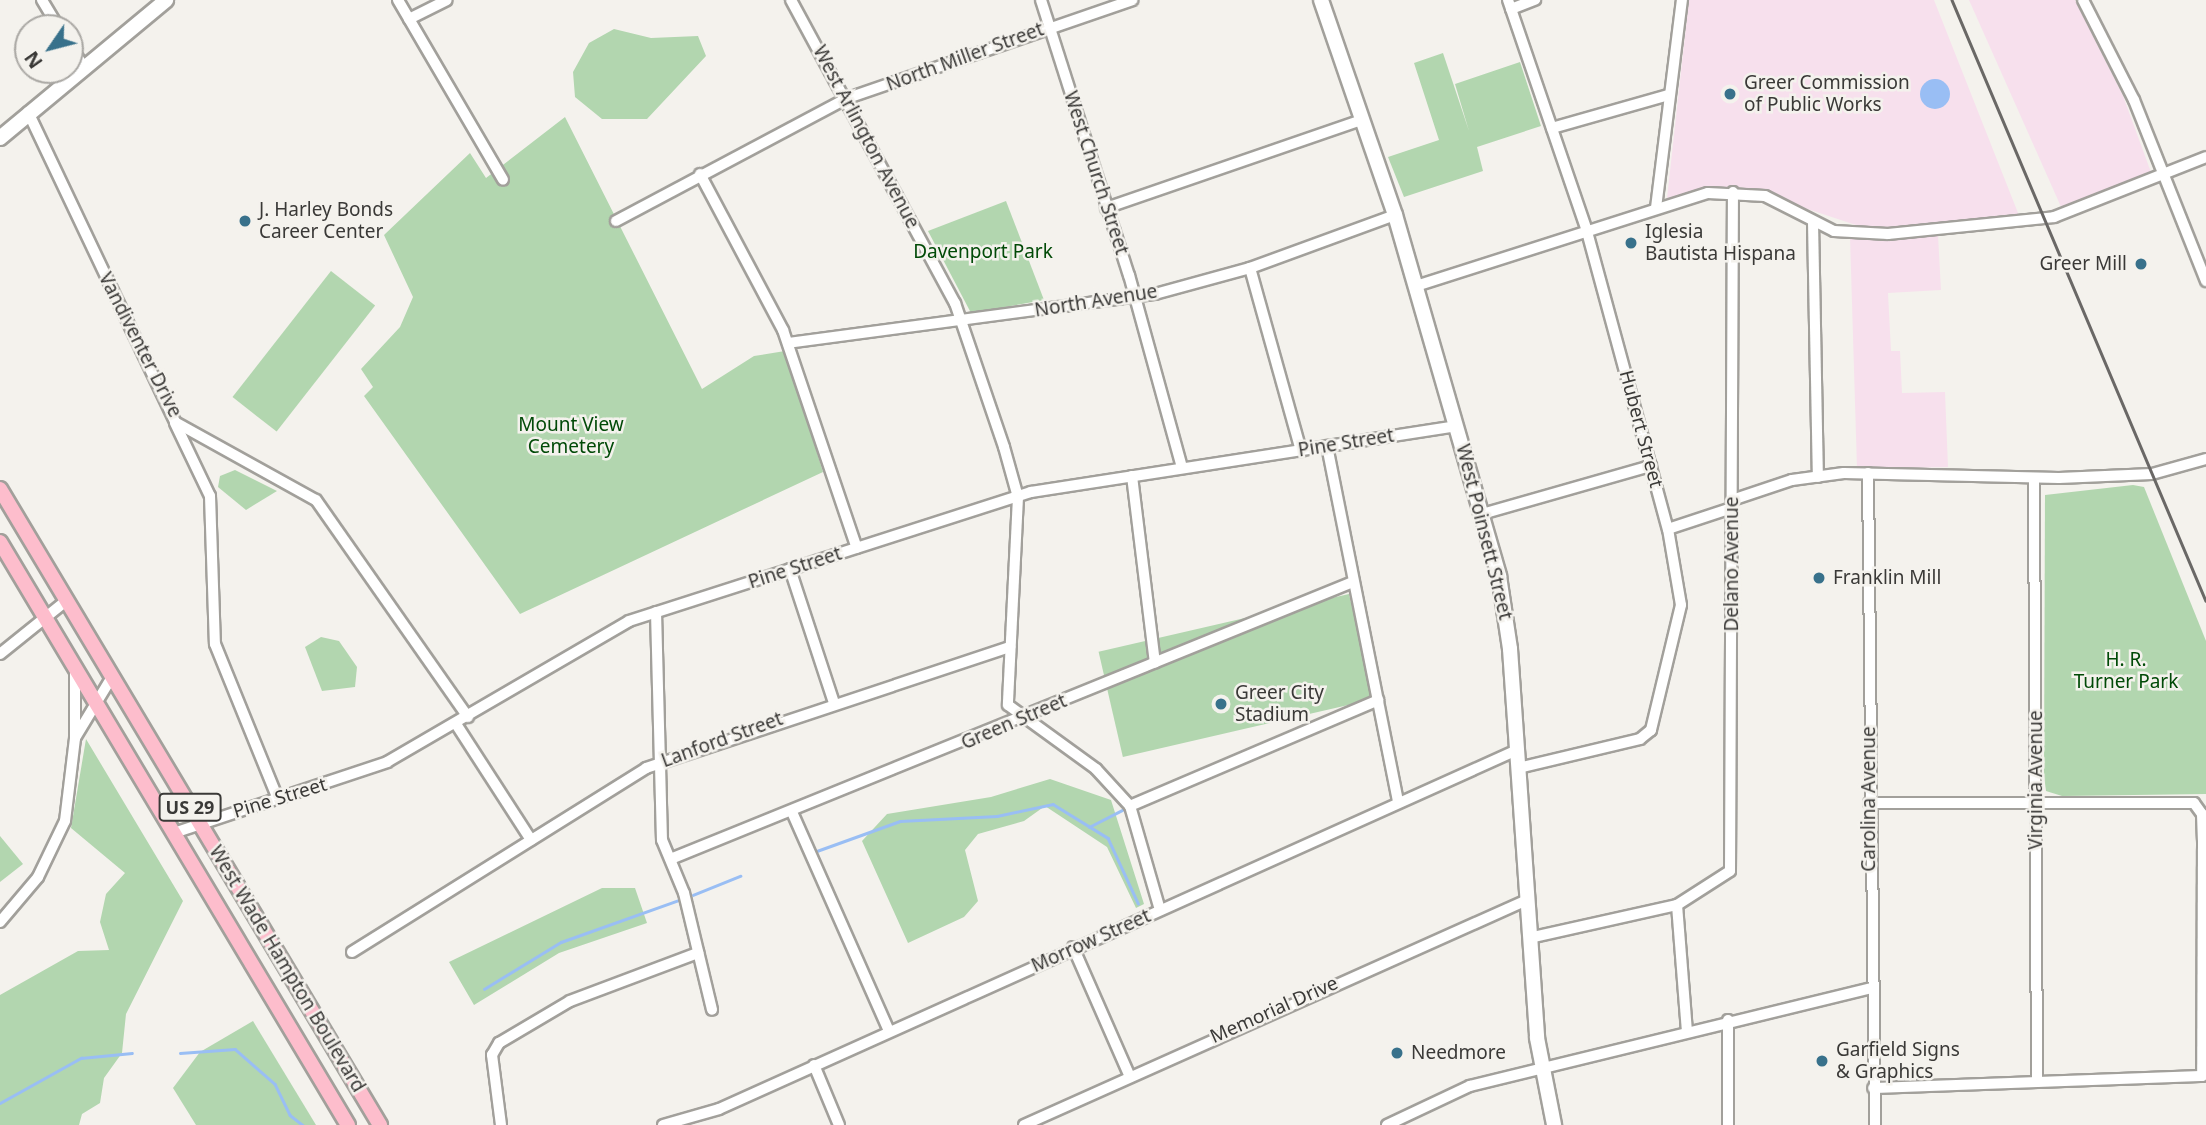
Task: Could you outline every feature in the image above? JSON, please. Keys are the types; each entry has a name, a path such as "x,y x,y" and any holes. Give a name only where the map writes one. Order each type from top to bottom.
{"main road":[{"path":"84,65 166,0"},
{"name":"West Poinsett Street","path":"1321,0 1395,215 1482,513 1507,618 1541,1069 1554,1125"},
{"path":"0,138 61,84"},
{"name":"West Wade Hampton Boulevard","path":"0,489 380,1125"},
{"name":"West Wade Hampton Boulevard","path":"0,542 348,1125"}],"street":[{"path":"398,0 503,180"},
{"path":"409,19 447,0"},
{"name":"West Arlington Avenue","path":"791,0 963,323 1018,497 1008,705 1019,719"},
{"name":"West Church Street","path":"1041,0 1135,296 1182,468"},
{"name":"North Miller Street","path":"616,221 845,99 1050,26 1132,0"},
{"path":"1510,5 1535,0"},
{"path":"1656,208 1682,0"},
{"path":"2083,0 2163,175 2206,281"},
{"name":"Hubert Street","path":"1510,5 1587,228 1668,529 1681,605 1651,730 1640,739 1518,768"},
{"path":"1552,128 1669,95"},
{"name":"Vandiventer Drive","path":"28,112 175,422 316,500 468,718"},
{"path":"1106,208 1362,120"},
{"path":"1416,286 1587,228 1656,208 1733,192 1765,196 1813,222 1868,234 2033,221 2206,157"},
{"path":"700,174 788,343 857,548"},
{"name":"Delano Avenue","path":"1677,905 1730,872 1733,192"},
{"name":"North Avenue","path":"788,343 963,323 1135,296 1250,268 1395,215"},
{"path":"1813,222 1818,477"},
{"path":"1250,268 1301,450"},
{"path":"175,422 210,496 215,644 277,797"},
{"name":"Pine Street","path":"174,833 277,797 372,769 468,718 608,631 656,612 790,569 1018,497 1132,476 1457,426"},
{"path":"1327,446 1398,801"},
{"path":"1668,529 1732,504 1818,477 1868,473 2034,478 2152,474 2206,459"},
{"path":"1482,513 1651,466"},
{"name":"Carolina Avenue","path":"1868,473 1869,989 1875,1125"},
{"path":"1132,476 1155,663"},
{"name":"Virginia Avenue","path":"2034,478 2037,1082"},
{"path":"790,569 834,703"},
{"name":"Green Street","path":"673,858 792,812 1353,582"},
{"path":"0,654 66,601"},
{"path":"656,612 662,840 673,858 712,1010"},
{"name":"Lanford Street","path":"352,952 660,761 1010,647"},
{"path":"0,922 29,891 60,835 75,738 75,667"},
{"path":"75,738 99,707 112,677"},
{"path":"1130,806 1378,700"},
{"path":"1019,719 1096,769 1130,806 1160,910"},
{"path":"456,724 531,840"},
{"name":"Morrow Street","path":"663,1125 719,1109 1073,947 1517,750"},
{"path":"1869,803 2036,800 2194,803 2202,814 2202,1076 1873,1088"},
{"path":"792,812 888,1031"},
{"name":"Memorial Drive","path":"1024,1125 1527,900"},
{"path":"1530,938 1677,905 1687,1031"},
{"path":"1073,947 1130,1077"},
{"path":"502,1125 492,1055 499,1043 570,1000 698,953"},
{"path":"1387,1125 1452,1092 1728,1020 1869,989"},
{"path":"1728,1020 1728,1125"},
{"path":"814,1065 839,1125"}],"shaded area":[{"name":"Greer Commission of Public Works","path":"1689,0 1934,0 2020,218 1868,229 1741,187 1667,198"},
{"path":"1969,0 2075,0 2123,96 2152,175 2062,209"},
{"path":"1938,235 1941,290 1888,293 1891,351 1900,351 1902,393 1945,392 1948,467 1857,469 1850,237"}],"green space":[{"path":"614,29 651,38 698,36 706,56 647,119 602,119 575,97 573,72 589,43"},
{"path":"1443,53 1469,131 1455,84 1520,62 1541,126 1477,147 1483,171 1404,197 1388,157 1439,140 1414,63"},
{"name":"Mount View Cemetery","path":"565,117 702,389 754,356 785,351 823,472 520,614 364,396 373,387 361,369 400,327 413,297 384,235 470,153 486,178"},
{"name":"Davenport Park","path":"1006,201 1044,300 971,313 928,231"},
{"path":"331,271 375,305 277,432 232,397"},
{"path":"235,470 277,491 246,510 218,487 220,476"},
{"name":"H. R. Turner Park","path":"2133,485 2144,487 2206,641 2206,794 2062,796 2046,791 2044,776 2045,495"},
{"path":"1349,594 1373,699 1123,757 1099,652"},
{"path":"321,637 339,641 357,667 355,687 322,691 305,647"},
{"path":"86,739 183,901 126,1014 122,1053 104,1078 100,1103 82,1114 79,1125 0,1125 0,995 78,951 109,950 100,922 106,894 125,873 71,828"},
{"path":"1050,779 1111,800 1144,904 1136,908 1107,847 1045,806 1024,821 978,834 965,850 978,901 964,917 908,943 862,841 887,814 991,797"},
{"path":"0,836 23,864 0,882"},
{"path":"602,888 635,888 647,923 559,953 474,1005 449,962"},
{"path":"253,1021 316,1125 196,1125 173,1088 200,1052"}],"water":[{"path":"1935,79 1946,83 1950,94 1946,105 1935,109 1924,105 1920,94 1924,83"}],"waterway":[{"path":"814,852 900,821 997,816 1053,804 1108,838 1138,903"},
{"path":"1089,827 1122,810"},
{"path":"693,895 740,876"},
{"path":"484,989 561,942 679,900"},
{"path":"180,1053 235,1049 275,1084 290,1115 303,1125"},
{"path":"0,1103 81,1058 132,1053"}],"railway":[{"path":"1952,0 2206,601"}],"place":[{"name":"Greer Commission of Public Works","path":"1730,94"},
{"name":"J. Harley Bonds Career Center","path":"245,221"},
{"name":"Iglesia Bautista Hispana","path":"1631,243"},
{"name":"Greer Mill","path":"2141,264"},
{"name":"Franklin Mill","path":"1819,578"},
{"name":"Greer City Stadium","path":"1221,704"},
{"name":"Needmore","path":"1397,1053"},
{"name":"Garfield Signs & Graphics","path":"1822,1061"}]}
